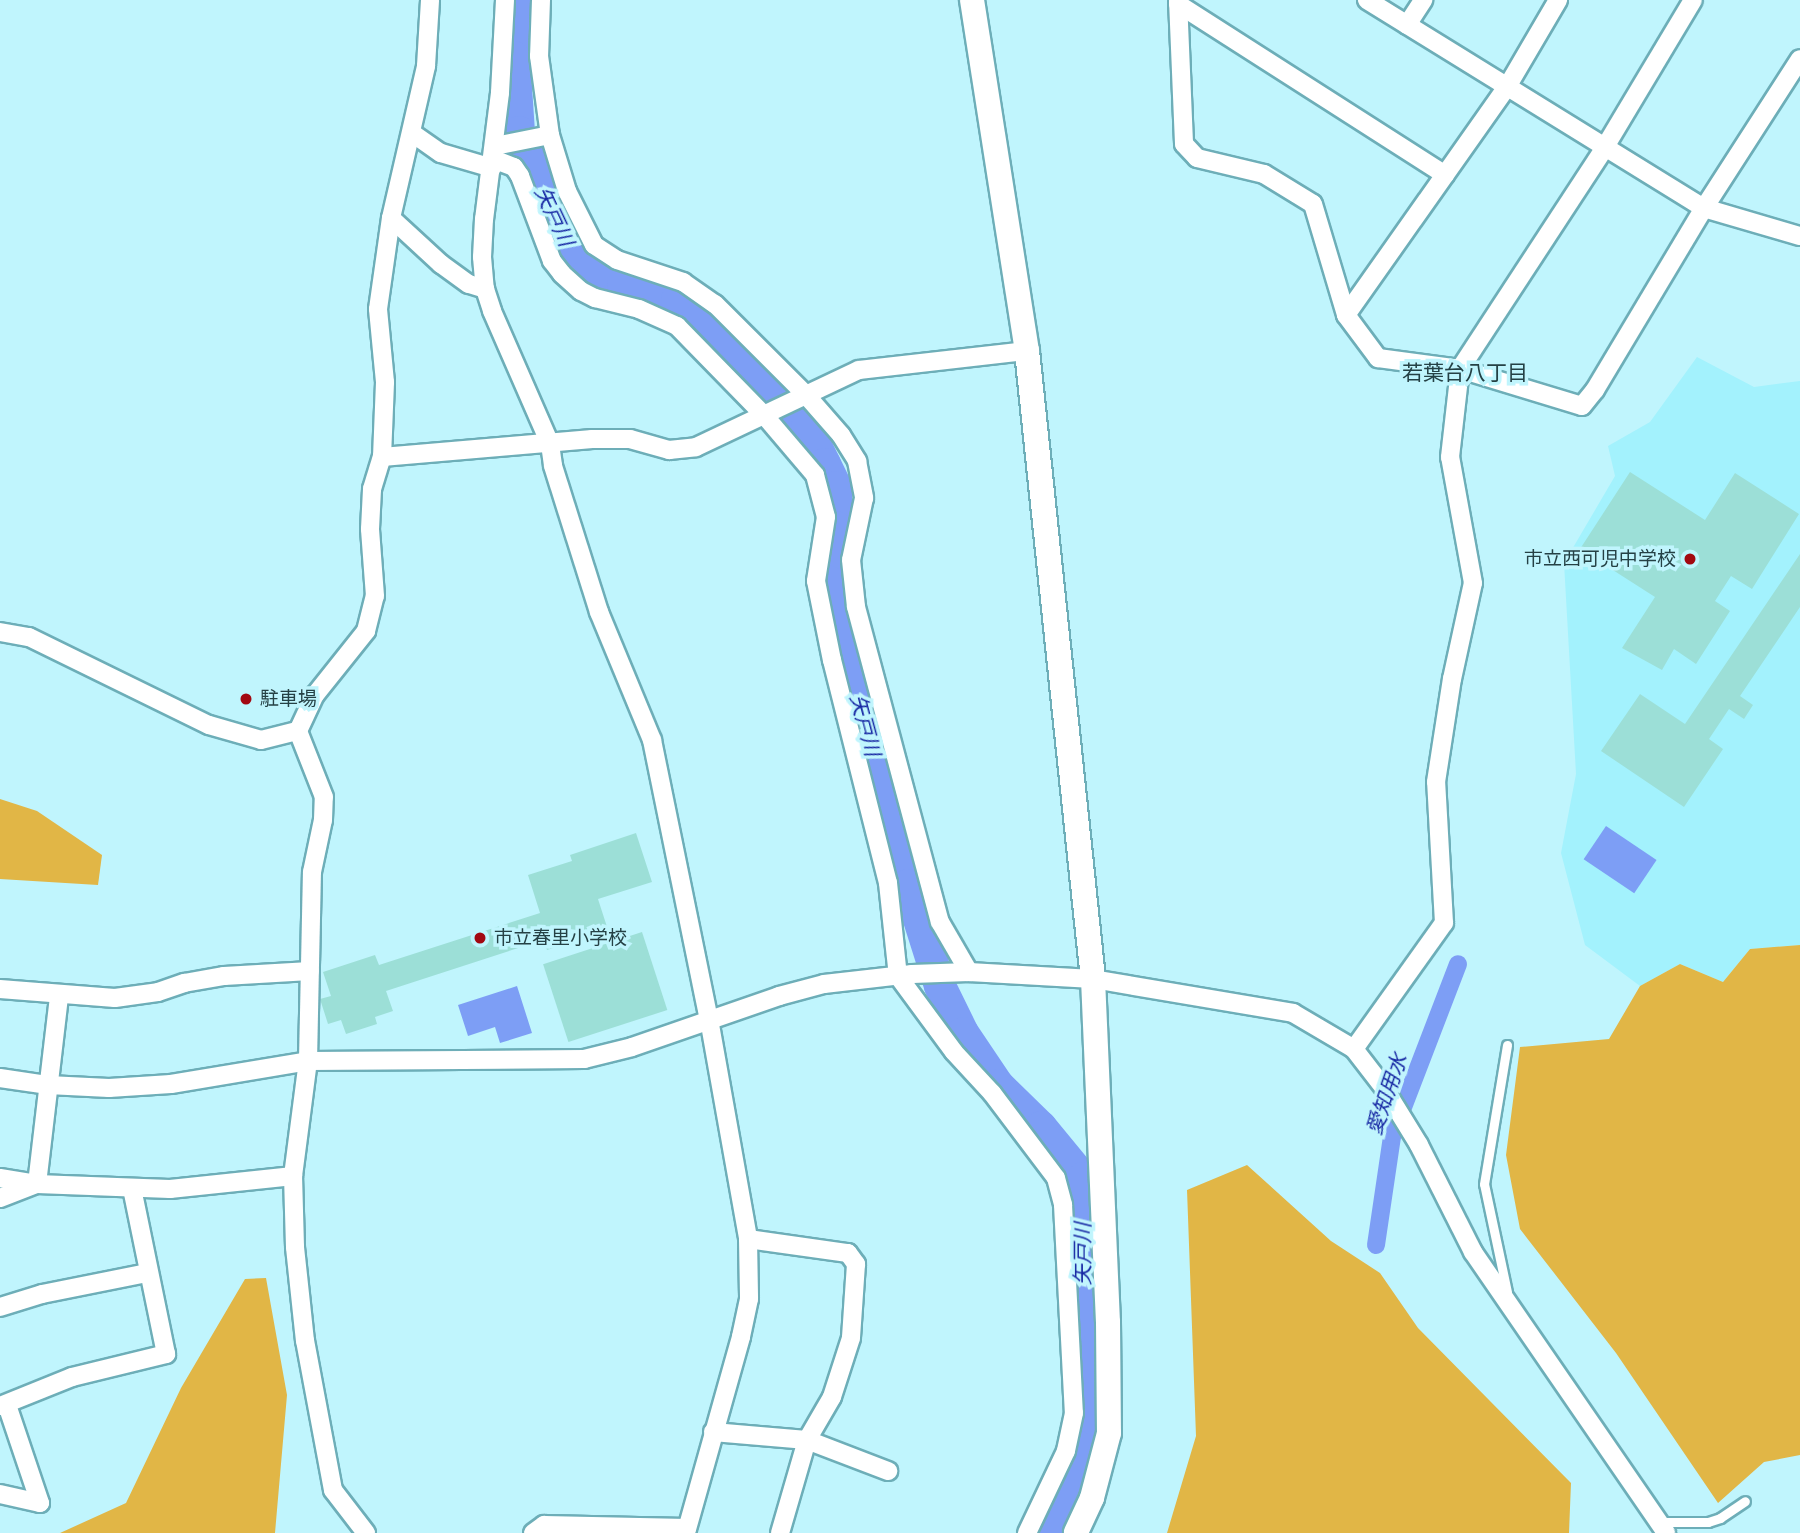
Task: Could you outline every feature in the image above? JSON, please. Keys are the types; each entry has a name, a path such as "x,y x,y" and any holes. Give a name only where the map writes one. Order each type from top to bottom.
{"street":[{"path":"366,1533 333,1490 304,1341 295,1247 293,1176 309,1062 312,872 323,820 324,797 298,731 315,695 366,631 375,596 370,529 372,489 382,457 385,382 377,309 391,218 426,66 430,0"},
{"path":"505,0 493,158 482,257 485,289 550,444 553,466 599,612 652,740 709,1019 748,1238 749,1299 687,1531 544,1525 533,1533"},
{"path":"541,0 539,56 550,135 567,191 594,246 617,260 683,282 713,303 806,395 841,435 857,461 864,498 851,561 856,607 940,922 970,972"},
{"path":"972,0 1027,351 1093,979 1108,1322 1109,1433 1092,1498 1076,1533"},
{"path":"1367,0 1704,208 1800,236"},
{"path":"1408,25 1423,0"},
{"path":"1346,315 1507,87 1559,0"},
{"path":"1354,1049 1444,923 1436,782 1452,679 1473,583 1450,457 1460,369 1605,147 1693,0"},
{"path":"1178,2 1445,175"},
{"path":"1178,2 1184,144 1197,158 1264,174 1313,204 1346,315 1378,358 1460,369 1582,406 1595,390 1704,208 1800,59"},
{"path":"412,133 441,153 493,158 514,167 520,176 552,261 562,274 581,291 595,298 639,309 677,326 764,415 815,475 826,517 816,580 832,660 888,883 905,975 939,1033 992,1093 1056,1178 1063,1205 1068,1248 1074,1413 1066,1451 1027,1533"},
{"path":"493,158 550,135"},
{"path":"391,218 441,264 469,284 485,289"},
{"path":"382,457 630,439 669,450 696,447 859,370 1027,351"},
{"path":"0,632 29,637 209,725 261,740 298,731"},
{"path":"0,989 59,996 115,998 158,992 184,983 224,976 310,971"},
{"path":"0,1078 48,1086 109,1088 172,1084 309,1062 584,1059 632,1047 709,1019 824,985 905,975 970,972 1093,979 1293,1013 1354,1049 1384,1088 1419,1145 1473,1252 1511,1311 1662,1527"},
{"path":"37,1184 59,996"},
{"path":"0,1178 37,1184 170,1189 293,1176"},
{"path":"0,1198 37,1184"},
{"path":"0,1494 40,1503 4,1405 72,1377 166,1354 147,1273 132,1189"},
{"path":"748,1238 848,1253 856,1264 851,1338 832,1397 807,1440 780,1533"},
{"path":"0,1307 42,1294 147,1273"},
{"path":"713,1433 807,1440 888,1471"}],"lane":[{"path":"1507,1045 1484,1184 1511,1311"},
{"path":"1662,1527 1720,1518 1745,1501"}],"shaded area":[{"path":"1697,357 1754,387 1800,381 1800,945 1750,949 1723,982 1680,964 1640,986 1585,945 1561,853 1576,774 1564,563 1615,476 1608,446 1650,422"},
{"path":"0,799 37,811 102,855 98,885 0,879"},
{"path":"1800,945 1800,1455 1764,1462 1718,1503 1616,1353 1520,1229 1506,1155 1520,1047 1609,1039 1640,986 1680,964 1723,982 1750,949"},
{"path":"1247,1165 1331,1241 1380,1273 1418,1328 1571,1483 1569,1533 1167,1533 1196,1436 1187,1190"},
{"path":"266,1278 287,1395 275,1533 60,1533 126,1503 181,1388 245,1279"}],"water":[{"path":"1606,826 1657,860 1634,893 1584,859"},
{"path":"517,986 532,1033 500,1043 495,1027 468,1036 458,1005"}],"building":[{"path":"1630,472 1705,520 1735,473 1799,514 1752,589 1731,576 1715,601 1730,611 1696,664 1674,649 1662,670 1622,648 1655,597 1580,549"},
{"path":"1800,554 1800,607 1740,696 1753,705 1744,719 1729,709 1709,739 1723,749 1684,807 1601,751 1640,694 1685,724"},
{"path":"636,833 652,882 598,899 608,930 547,950 543,940 386,991 393,1011 375,1017 377,1024 346,1034 341,1020 328,1024 320,999 331,996 323,972 375,955 379,965 540,913 528,875 572,861 570,855"},
{"path":"642,932 667,1010 568,1042 543,964"}],"waterway":[{"name":"矢戸川","path":"517,0 514,57 519,132 563,241 589,272 677,300 807,427 825,464 836,487 836,527 828,581 908,885 940,986 963,1033 998,1085 1041,1127 1083,1178 1080,1273 1090,1398 1079,1447 1047,1533"},
{"name":"愛知用水","path":"1376,1245 1392,1136 1458,964"}],"place":[{"name":"市立西可児中学校","path":"1690,559"},
{"name":"駐車場","path":"246,699"},
{"name":"市立春里小学校","path":"480,938"}],"district":[{"name":"若葉台八丁目","path":"1465,372"}]}
